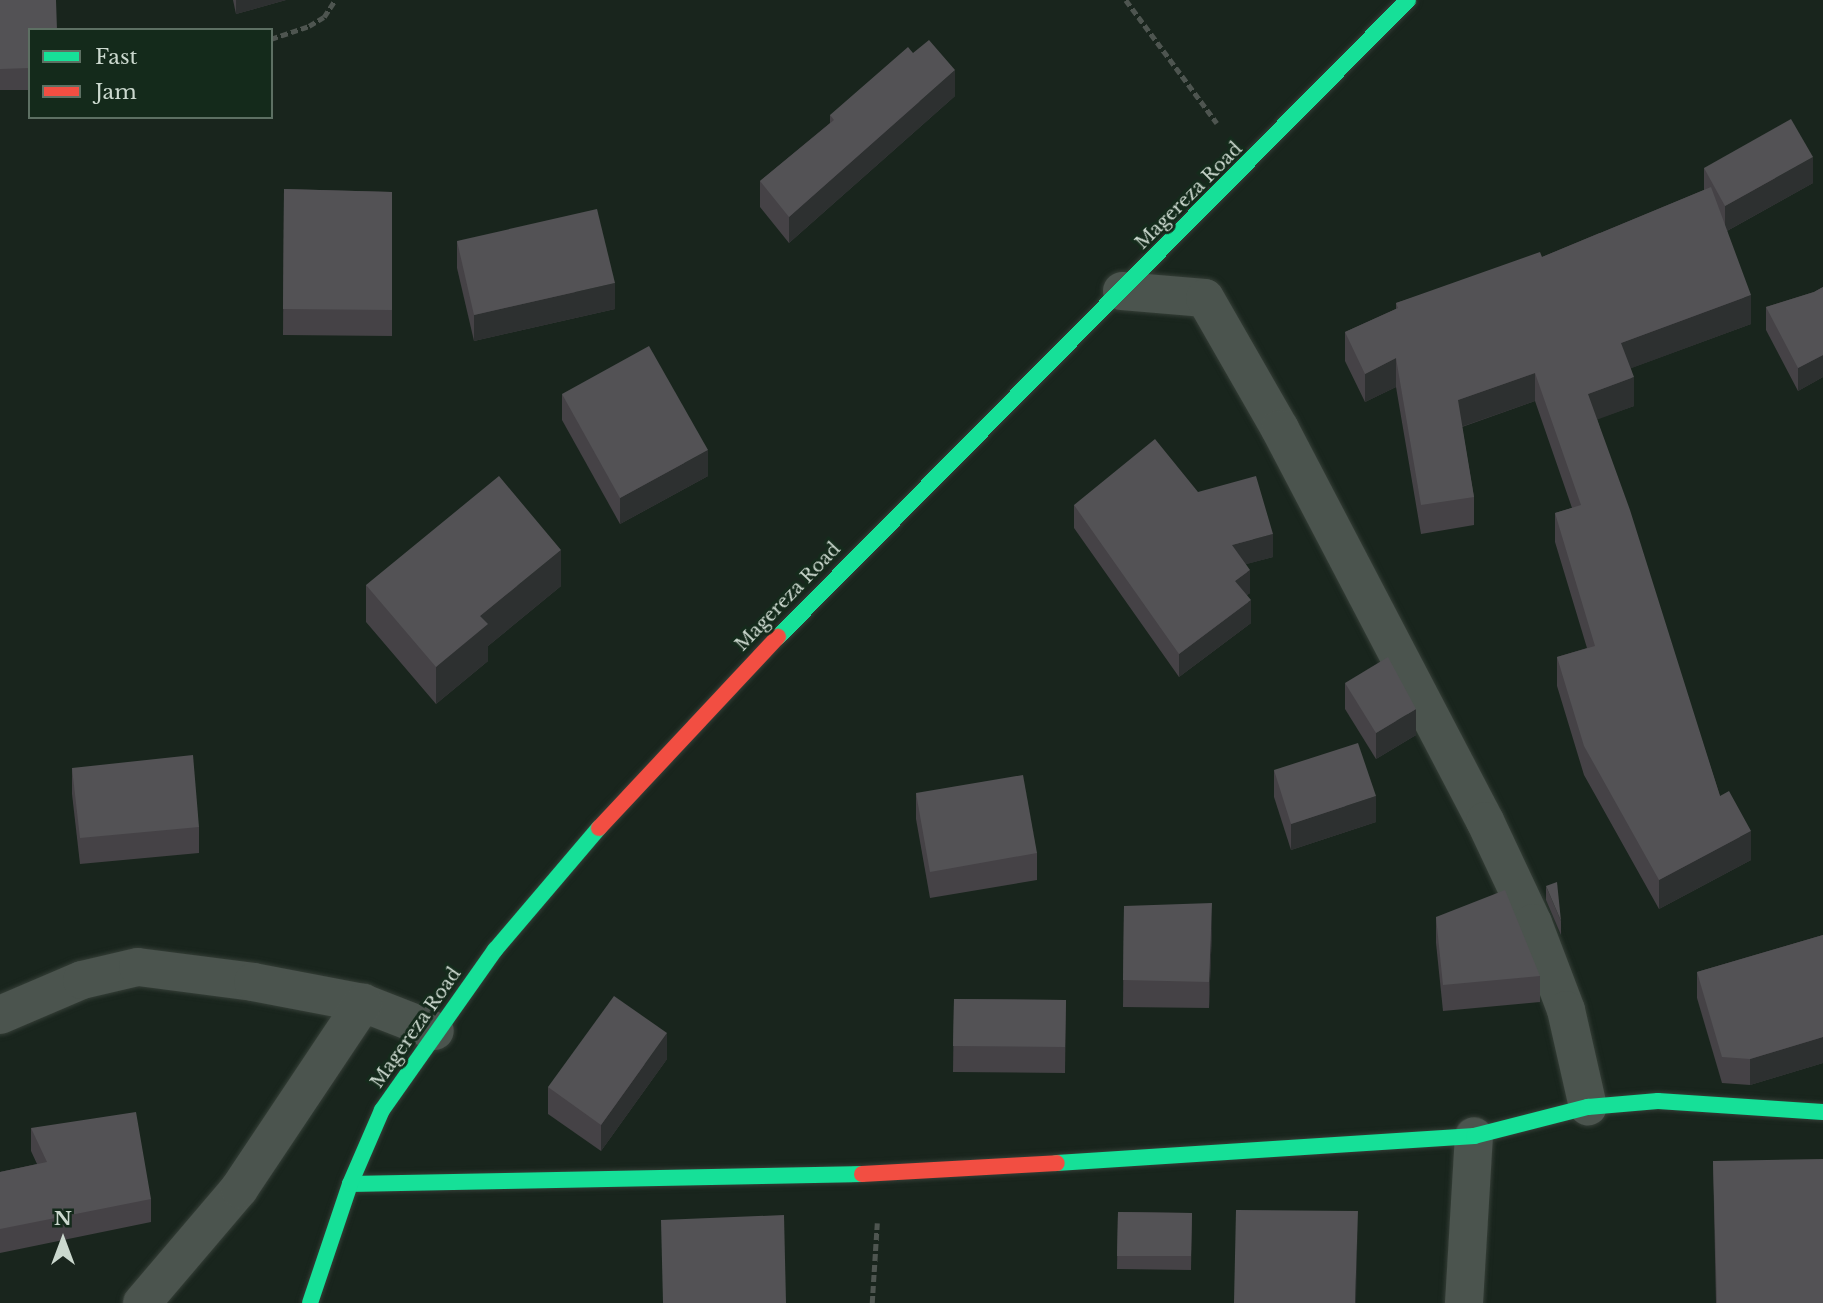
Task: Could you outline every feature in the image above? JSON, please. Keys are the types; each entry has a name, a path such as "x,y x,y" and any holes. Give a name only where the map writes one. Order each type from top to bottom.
{"street":[{"name":"Magereza Road","path":"310,1303 350,1184 382,1110 435,1031 574,855 662,755 825,586 1122,292 1408,0"},
{"path":"1122,292 1205,298 1280,429 1485,821 1533,923 1566,1010 1588,1107"},
{"path":"0,1015 82,980 138,967 253,982 363,1003 435,1031"},
{"path":"142,1303 239,1189 363,1003"},
{"path":"350,1184 880,1174 1474,1136 1588,1107 1658,1101 1823,1112"},
{"path":"1464,1303 1474,1136"}],"path":[{"path":"273,38 317,21 335,0"},
{"path":"1126,0 1224,132"},
{"path":"872,1303 880,1174"}],"building":[{"path":"0,0 56,0 57,28 28,28 28,68 0,69"},
{"path":"929,40 955,70 789,217 760,181 834,120 830,115 908,47 913,53"},
{"path":"1791,119 1813,157 1725,206 1704,168"},
{"path":"1711,187 1751,295 1621,343 1634,377 1588,394 1630,510 1720,796 1729,791 1751,831 1659,880 1584,746 1557,657 1595,646 1555,513 1581,505 1535,373 1458,400 1474,497 1421,505 1396,358 1365,374 1345,332 1398,308 1396,303 1540,252 1542,257"},
{"path":"284,189 392,192 392,310 283,309"},
{"path":"597,209 615,283 474,315 457,241"},
{"path":"1823,287 1823,355 1798,368 1766,307"},
{"path":"649,346 708,450 620,498 562,394"},
{"path":"1155,439 1198,492 1256,476 1273,534 1232,545 1250,570 1235,581 1251,600 1179,654 1074,505"},
{"path":"499,476 561,550 480,616 488,624 436,667 366,585"},
{"path":"1388,657 1416,709 1376,733 1345,683"},
{"path":"1358,743 1376,796 1291,824 1274,770"},
{"path":"193,755 199,827 80,838 72,768"},
{"path":"1023,775 1037,853 930,872 916,793"},
{"path":"1557,882 1561,921 1546,886"},
{"path":"1505,890 1540,976 1443,985 1436,917"},
{"path":"1212,903 1209,982 1123,980 1124,906"},
{"path":"1823,935 1823,1037 1750,1059 1722,1057 1697,972"},
{"path":"614,996 667,1033 601,1125 548,1087"},
{"path":"954,999 1066,1000 1065,1047 953,1046"},
{"path":"136,1112 151,1199 0,1229 0,1172 47,1162 31,1128"},
{"path":"1823,1159 1823,1303 1717,1303 1713,1161"},
{"path":"1236,1210 1358,1211 1355,1303 1234,1303"},
{"path":"1118,1212 1192,1213 1191,1256 1117,1256"},
{"path":"784,1215 786,1303 663,1303 661,1220"}],"traffic: fast":[{"path":"778,637 1408,0"},
{"path":"310,1303 350,1184 382,1110 495,950 599,828"},
{"path":"1057,1163 1474,1136 1588,1107 1658,1101 1823,1112"},
{"path":"350,1184 862,1174"}],"traffic: jam":[{"path":"599,828 778,637"},
{"path":"862,1174 1057,1163"}]}
